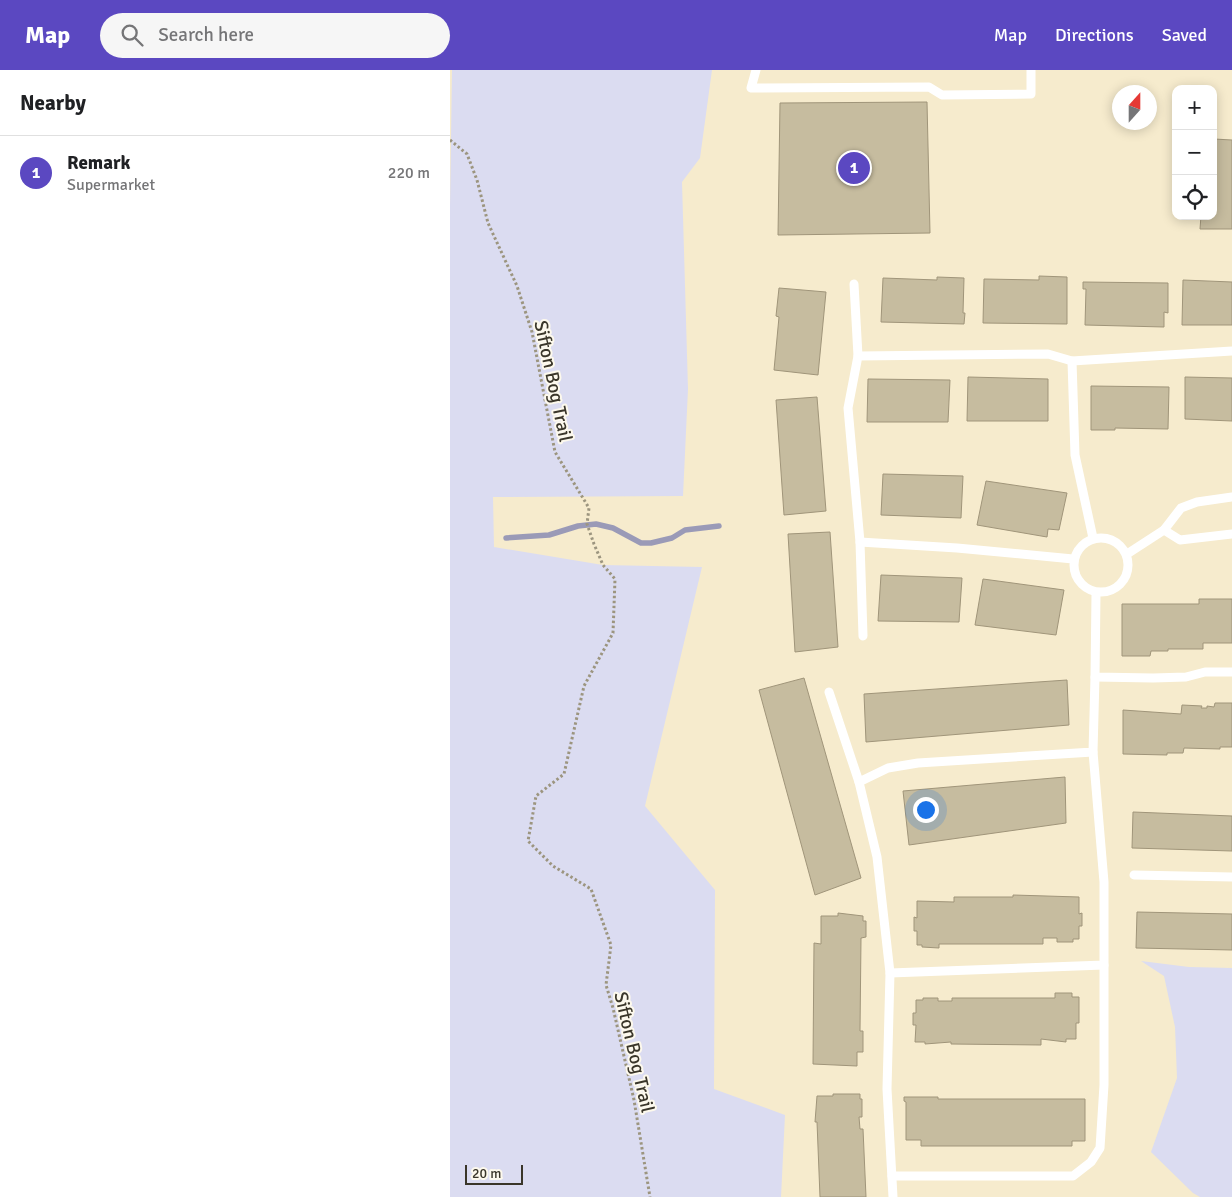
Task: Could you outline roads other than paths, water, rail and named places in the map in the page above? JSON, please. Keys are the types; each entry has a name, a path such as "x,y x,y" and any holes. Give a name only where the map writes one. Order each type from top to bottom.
{"lane":[{"path":"756,70 750,88 930,87 942,95 952,95 1031,94 1031,70"},
{"path":"854,284 858,356 848,408 860,542 863,636"},
{"path":"858,356 1048,354 1072,361 1232,352"},
{"path":"1072,361 1076,455 1093,538"},
{"path":"1127,554 1164,530 1181,508 1197,502 1232,498"},
{"path":"1164,530 1180,540 1232,534"},
{"path":"1093,538 1113,540 1127,554 1128,574 1116,590 1096,594 1077,582 1073,560 1080,546 1093,538"},
{"path":"860,542 958,548 1073,560"},
{"path":"892,1176 1073,1176 1092,1162 1100,1148 1104,1085 1104,882 1093,752 1096,594"},
{"path":"1095,677 1186,677 1205,672 1232,672"},
{"path":"829,692 859,782 877,857 890,973 886,1089 893,1197"},
{"path":"859,782 888,768 918,763 1093,752"},
{"path":"1134,875 1232,877"},
{"path":"890,973 1104,965"}],"waterway":[{"path":"506,538 549,535 578,526 596,524 613,528 641,543 651,543 672,538 685,530 719,526"}],"place":[{"name":"Remark","path":"854,168"}]}
